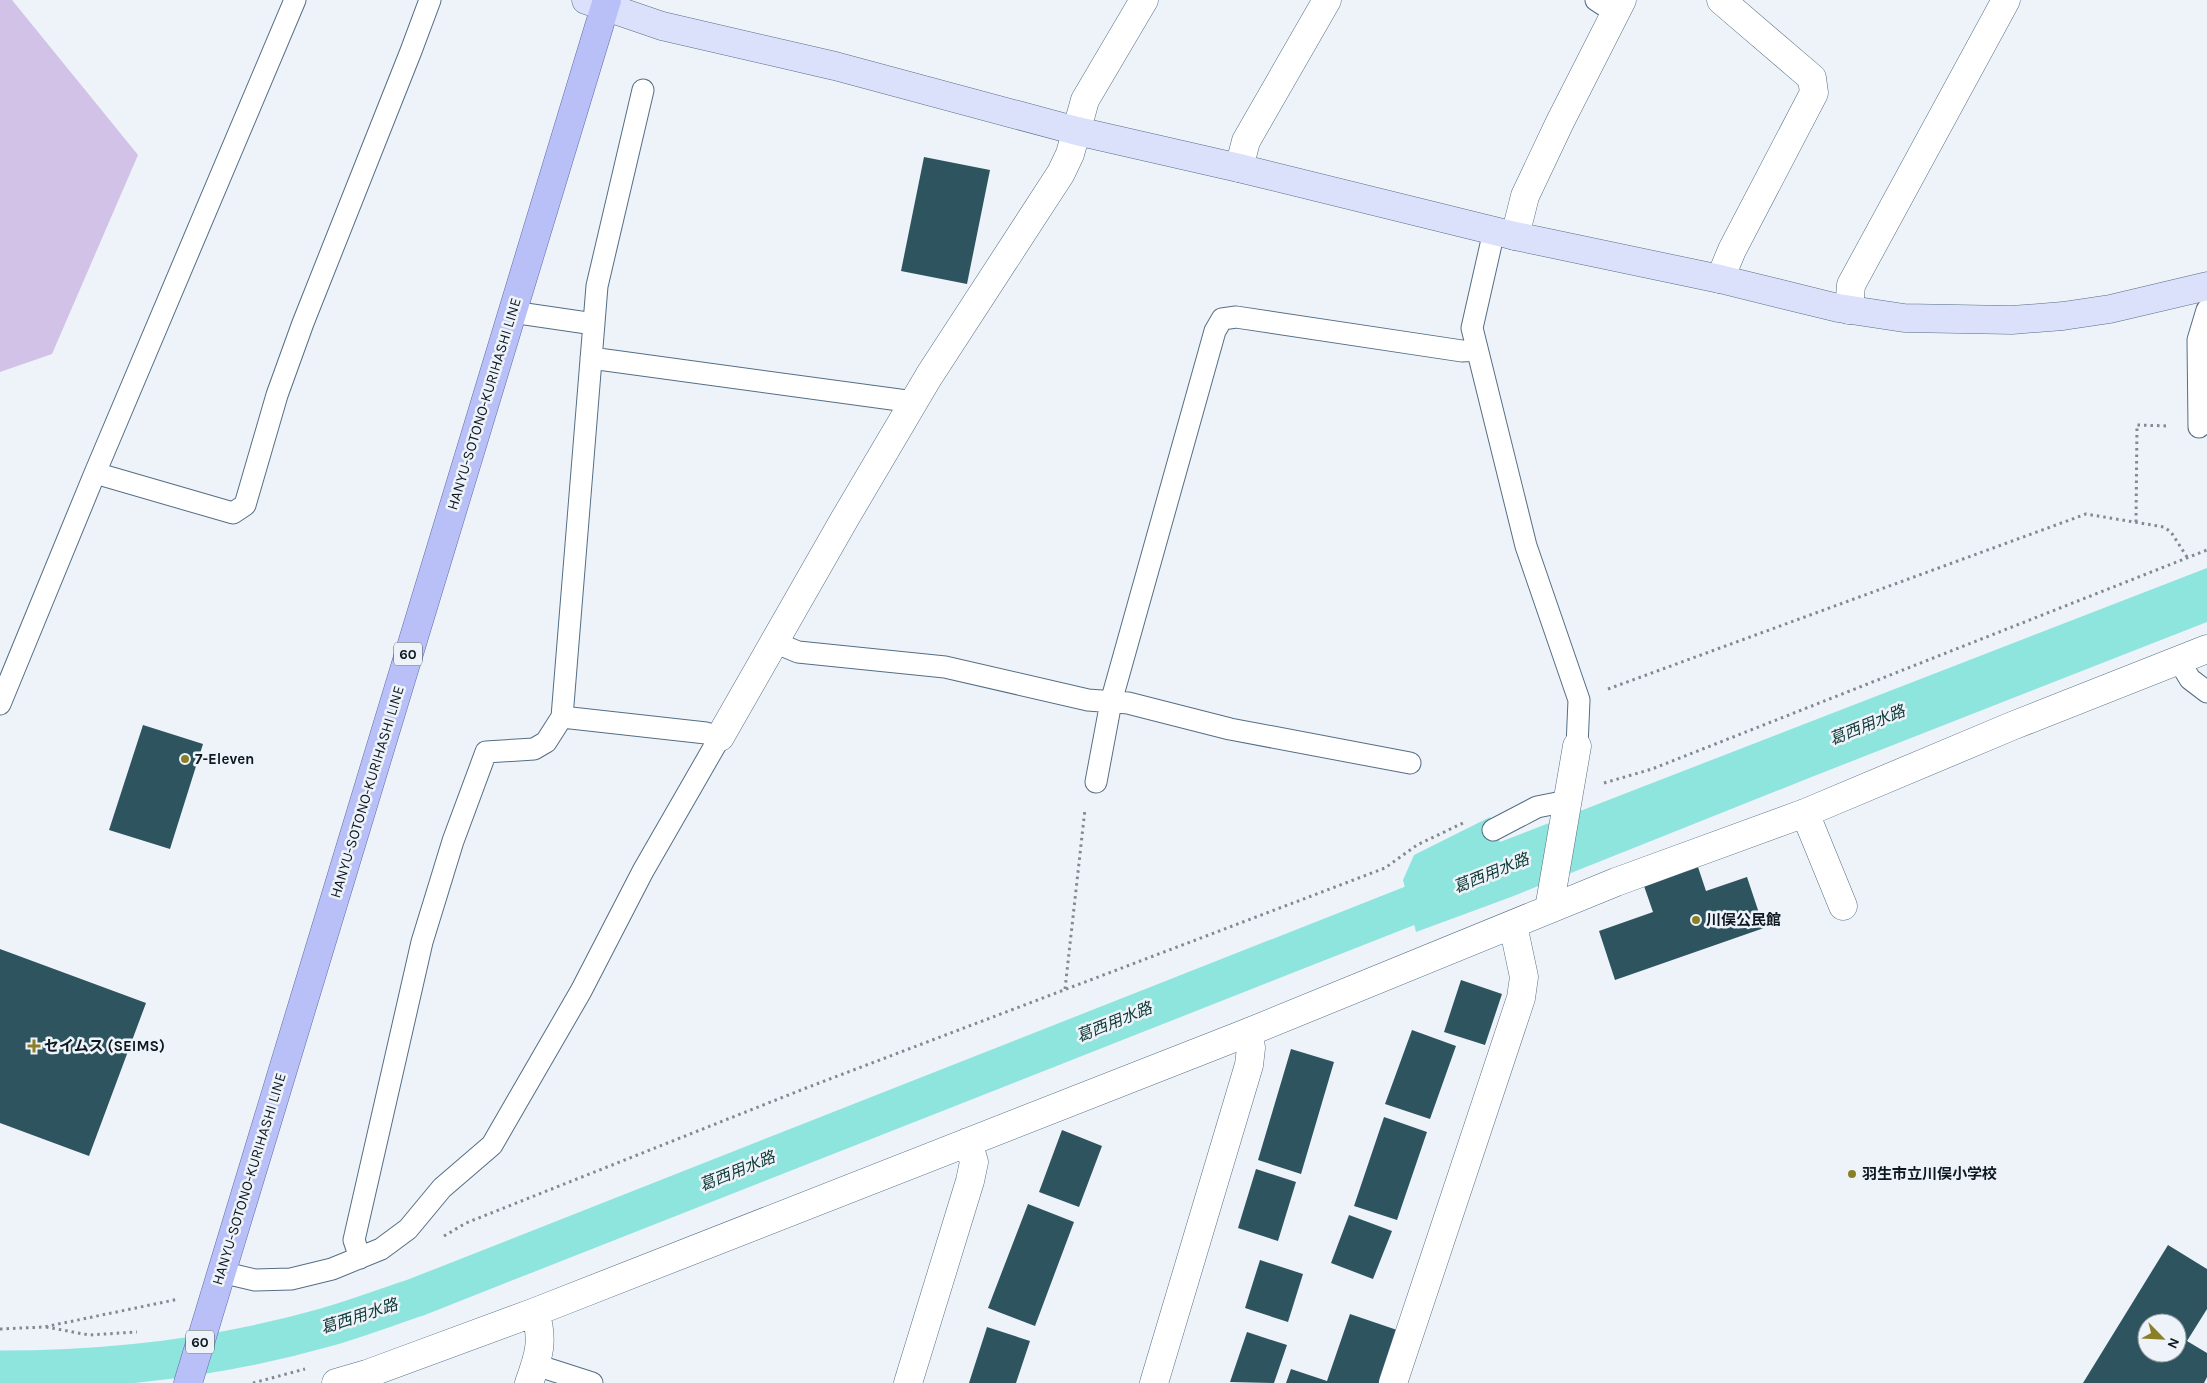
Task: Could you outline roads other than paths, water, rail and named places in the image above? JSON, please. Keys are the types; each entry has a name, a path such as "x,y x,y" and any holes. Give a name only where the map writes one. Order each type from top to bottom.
{"main road":[{"name":"HANYU-SOTONO-KURIHASHI LINE","path":"188,1383 220,1272 512,312 599,2"}],"street":[{"path":"720,737 914,402 1061,174 1077,131 1085,100 1144,0"},
{"path":"1239,168 1246,141 1327,0"},
{"path":"1720,278 1732,250 1814,93 1812,78 1721,0"},
{"path":"1849,310 1852,285 2006,0"},
{"path":"599,2 662,26 835,66 1077,131 1239,168 1504,233 1720,278 1849,310 1904,318 2012,320 2063,316 2110,308 2207,286"},
{"path":"1504,233 1526,196 1611,4"},
{"path":"336,1383 367,1374 535,1312 1249,1032 1549,909 1805,813 2012,726 2207,650"},
{"path":"1549,909 1577,746"},
{"path":"1805,813 1843,906"},
{"path":"1393,1383 1521,998 1524,977 1513,925"},
{"path":"1154,1383 1249,1065 1251,1048 1249,1032"},
{"path":"908,1383 970,1181 974,1162 968,1142"},
{"path":"532,1374 540,1345 540,1330 535,1312"}],"lane":[{"path":"0,704 95,473 295,0"},
{"path":"95,473 233,513 245,505 277,395 303,323 430,0"},
{"path":"360,1258 354,1240 422,942 452,841 486,752 534,749 546,742 562,717 597,286 643,90"},
{"path":"1504,233 1472,328 1526,546 1580,700 1577,746"},
{"path":"2199,427 2198,340 2207,310"},
{"path":"512,312 594,324"},
{"path":"1096,782 1111,702 1215,331 1222,319 1236,317 1462,351 1477,350"},
{"path":"591,358 914,402"},
{"path":"774,642 798,652 944,667 1088,700 1128,703 1230,729 1410,763"},
{"path":"2179,661 2190,679 2207,692"},
{"path":"220,1272 255,1280 282,1280 332,1269 360,1258 381,1248 408,1229 442,1188 492,1145 581,991 643,871 720,737 706,733 562,717"},
{"path":"1493,830 1537,807 1567,803"},
{"path":"532,1374 592,1383"}],"water":[{"path":"2207,568 2207,622 1511,897 1416,932 1403,880 1414,855 1490,817 1500,842"}],"waterway":[{"name":"葛西用水路","path":"0,1370 83,1368 206,1354 287,1337 361,1316 417,1297 1460,886"}],"place":[{"name":"7-Eleven","path":"185,759"},
{"name":"川俣公民館","path":"1696,920"},
{"name":"セイムス (SEIMS)","path":"34,1046"},
{"name":"羽生市立川俣小学校","path":"1852,1174"}]}
